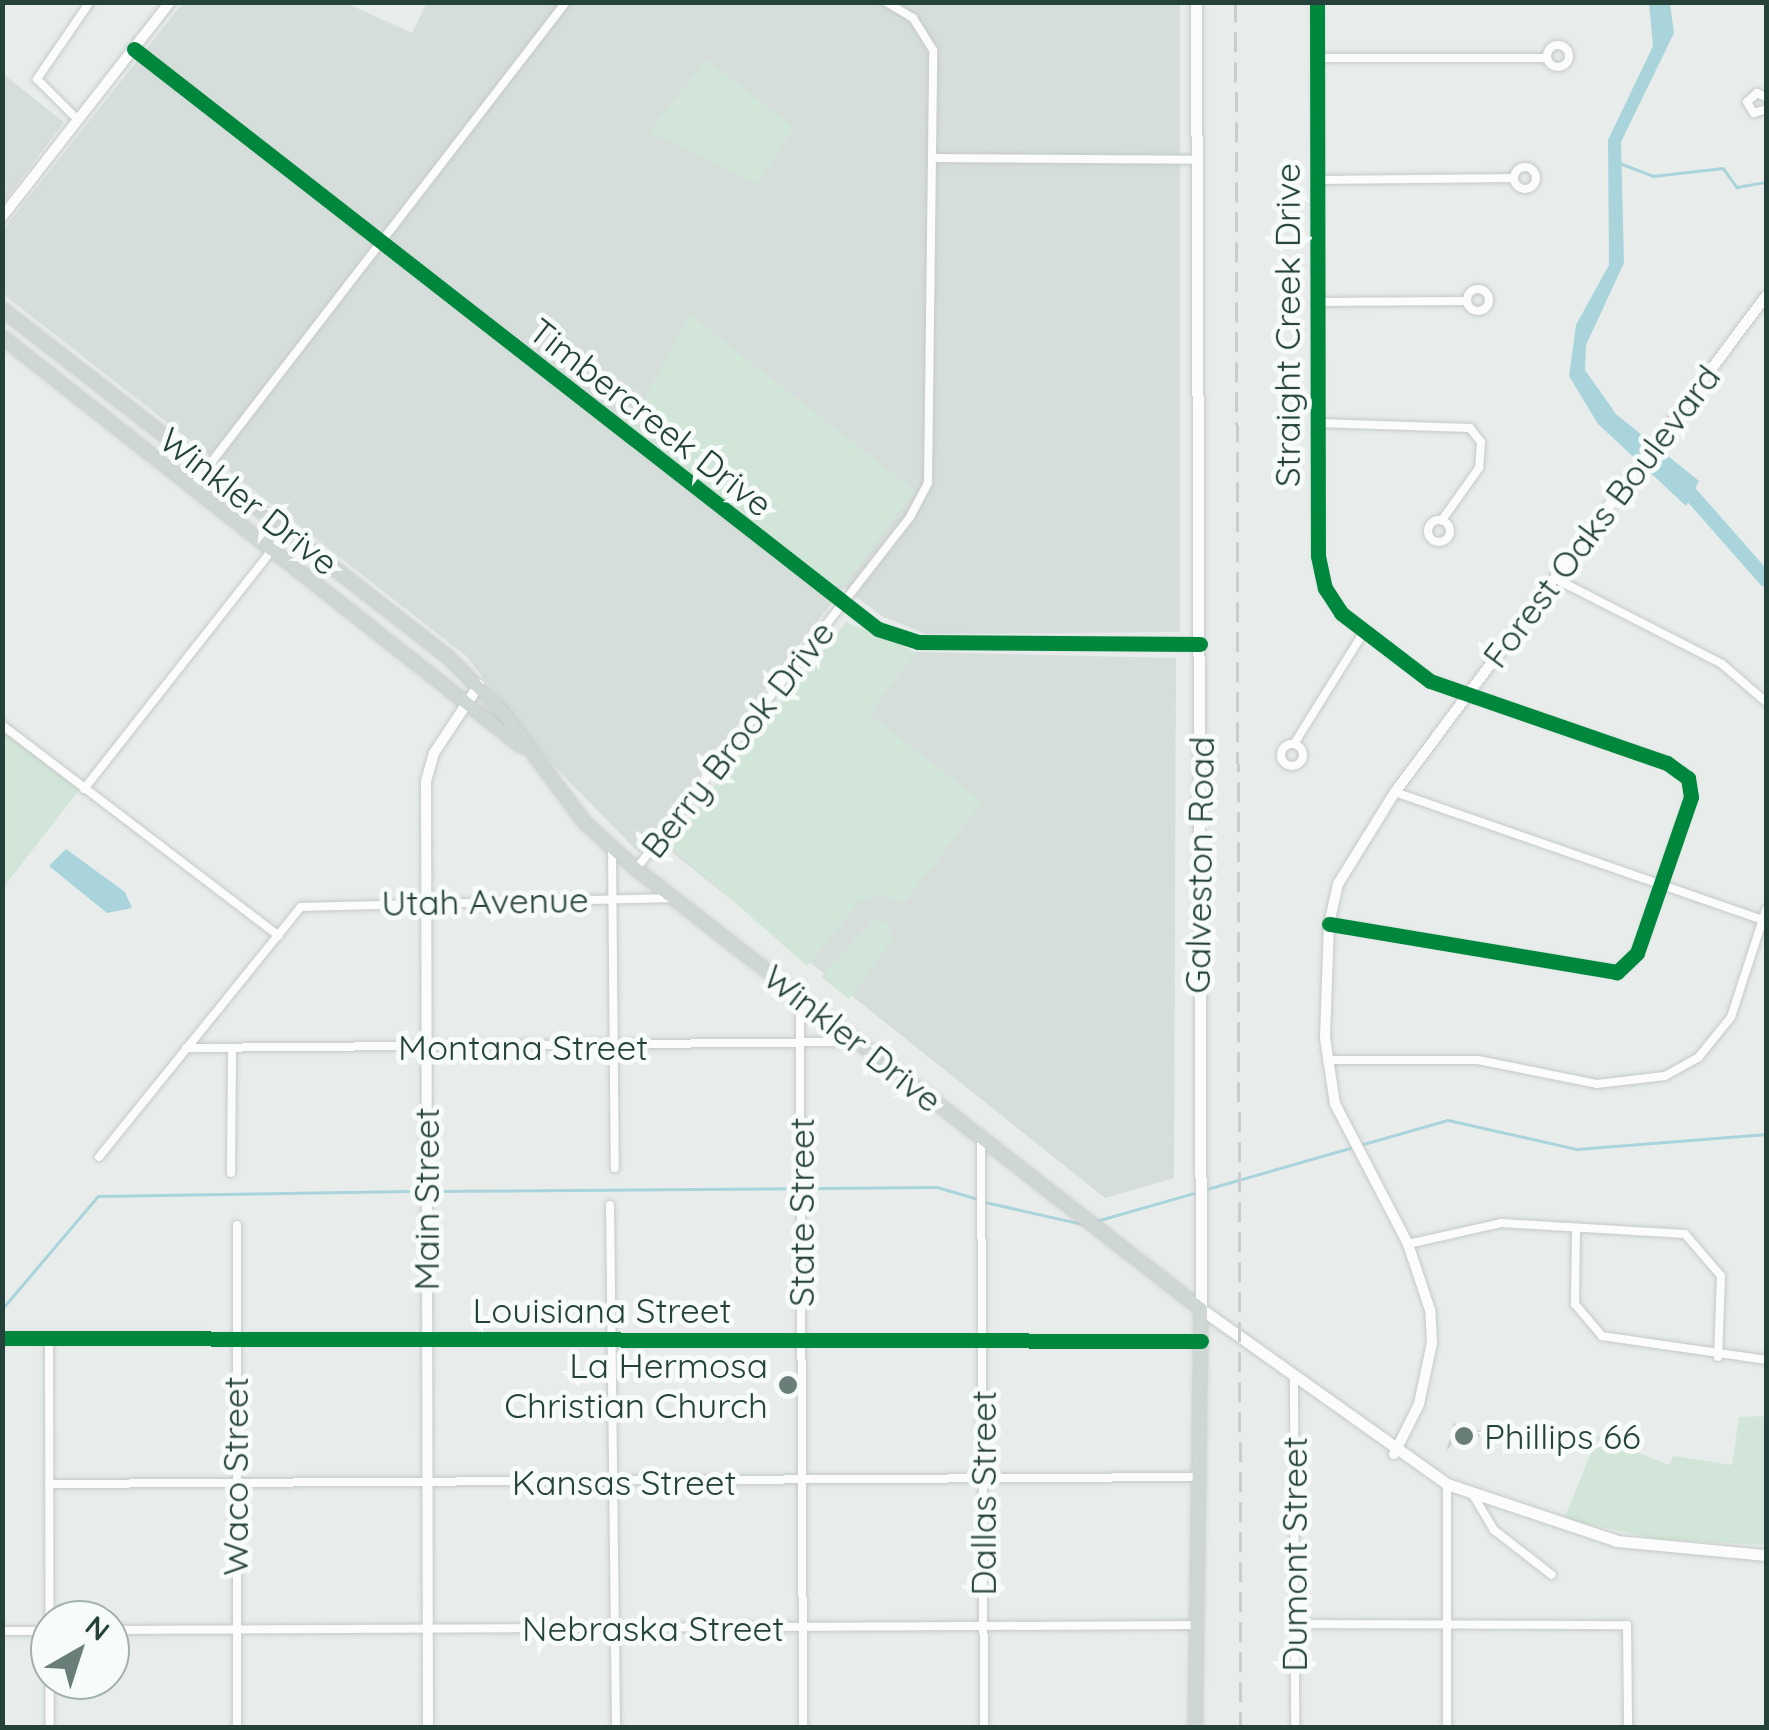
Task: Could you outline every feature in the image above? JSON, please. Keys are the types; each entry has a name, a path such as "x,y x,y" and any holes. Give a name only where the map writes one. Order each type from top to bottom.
{"main road":[{"name":"Galveston Road","path":"1195,1728 1201,1309 1196,2"},
{"name":"Winkler Drive","path":"2,309 479,685 523,748 612,849 670,898 1201,1309"},
{"name":"Winkler Drive","path":"2,337 468,699 523,748"},
{"path":"108,420 122,402"},
{"path":"1201,1309 1394,1454 1446,1484 1638,1546 1766,1555"}],"street":[{"path":"78,120 42,90 41,65 90,2"},
{"path":"2,216 170,2"},
{"path":"193,486 566,2"},
{"name":"Berry Brook Drive","path":"636,869 910,517 932,466 933,50 913,18 886,2"},
{"name":"Straight Creek Drive","path":"1316,2 1320,570 1332,602 1363,633 1430,681 1668,762 1688,778 1691,797 1662,883"},
{"name":"Timbercreek Drive","path":"134,49 842,604 894,637 918,642 1200,644"},
{"path":"1317,58 1547,58"},
{"path":"1765,94 1750,95 1747,105 1757,114 1766,109"},
{"path":"934,158 1195,160"},
{"path":"1318,180 1514,178"},
{"name":"Forest Oaks Boulevard","path":"1394,1454 1419,1404 1432,1344 1408,1244 1345,1130 1326,1060 1329,924 1347,864 1395,792 1766,296"},
{"path":"1317,302 1467,301"},
{"path":"1318,423 1451,422 1470,428 1481,442 1478,468 1442,520"},
{"path":"84,789 287,531"},
{"path":"1556,579 1722,664 1766,702"},
{"path":"1294,744 1363,633"},
{"name":"Main Street","path":"428,1728 422,900 429,766 479,685"},
{"path":"2,725 279,936 98,1156"},
{"path":"1395,792 1763,920"},
{"path":"612,849 615,1168"},
{"path":"1329,924 1616,972 1637,954 1662,883"},
{"name":"Utah Avenue","path":"279,936 301,906 422,900 670,898"},
{"path":"1326,1060 1478,1060 1597,1084 1665,1076 1698,1058 1730,1018 1766,910"},
{"name":"State Street","path":"800,997 803,1728"},
{"name":"Montana Street","path":"186,1048 800,1046 859,1042"},
{"path":"231,1174 232,1050"},
{"name":"Dallas Street","path":"981,1138 984,1728"},
{"path":"610,1205 616,1728"},
{"path":"1408,1244 1467,1224 1666,1228 1699,1242 1721,1276 1718,1357"},
{"name":"Waco Street","path":"237,1225 237,1728"},
{"path":"1576,1229 1574,1292 1586,1325 1635,1344 1766,1360"},
{"name":"Louisiana Street","path":"2,1338 1200,1341"},
{"path":"50,1338 50,1600"},
{"name":"Dumont Street","path":"1294,1380 1294,1728"},
{"name":"Kansas Street","path":"49,1484 1198,1477"},
{"path":"1446,1484 1447,1728"},
{"path":"1473,1495 1494,1530 1552,1575"},
{"path":"1294,1624 1627,1625 1628,1728"},
{"name":"Nebraska Street","path":"130,1630 1197,1626"},
{"path":"2,1631 30,1631"},
{"path":"50,1700 50,1728"}],"shaded area":[{"path":"427,2 1180,3 1180,632 926,634 881,616 844,587 639,853 549,761 466,656 3,294 2,231 183,3 346,3 412,33"},
{"path":"3,74 64,122 3,203 2,202"},
{"path":"916,652 1176,658 1174,1178 1105,1198 668,849 868,713"}],"green space":[{"path":"706,60 794,127 758,184 649,132"},
{"path":"690,315 915,491 844,585 833,585 629,426"},
{"path":"846,622 916,652 869,714 982,802 904,903 881,894 860,901 807,966 668,844"},
{"path":"3,730 79,790 2,888"},
{"path":"875,918 888,924 892,940 849,999 821,977"},
{"path":"1766,1416 1766,1545 1658,1539 1564,1519 1598,1436 1669,1465 1673,1456 1732,1465 1739,1417"}],"water":[{"path":"1649,3 1670,3 1674,33 1621,142 1624,263 1586,345 1585,370 1616,414 1699,481 1686,506 1598,424 1569,376 1576,325 1609,265 1608,140 1653,46"},
{"path":"66,849 125,892 132,908 107,913 49,866"}],"building":[{"name":"Phillips 66","path":"1454,1423 1482,1431 1474,1446 1457,1438 1446,1452"}],"waterway":[{"path":"1617,162 1653,176 1723,168 1737,187 1766,182"},
{"path":"1680,482 1766,580"},
{"path":"1360,1145 1448,1120 1577,1149 1766,1134"},
{"path":"1207,1189 1353,1147"},
{"path":"433,1191 937,1187 978,1199"},
{"path":"2,1309 98,1196 425,1191"},
{"path":"1096,1221 1194,1193"},
{"path":"985,1202 1083,1224"}],"railway":[{"path":"1236,2 1241,1728"}],"cycle path":[{"path":"1317,2 1318,556 1325,588 1341,613 1430,681 1667,763 1688,778 1691,797 1637,953 1617,972 1329,924"},
{"path":"134,49 878,629 918,642 1200,644"},
{"path":"2,1338 1201,1341"}],"place":[{"name":"La Hermosa Christian Church","path":"788,1385"},
{"name":"Phillips 66","path":"1464,1436"}]}
